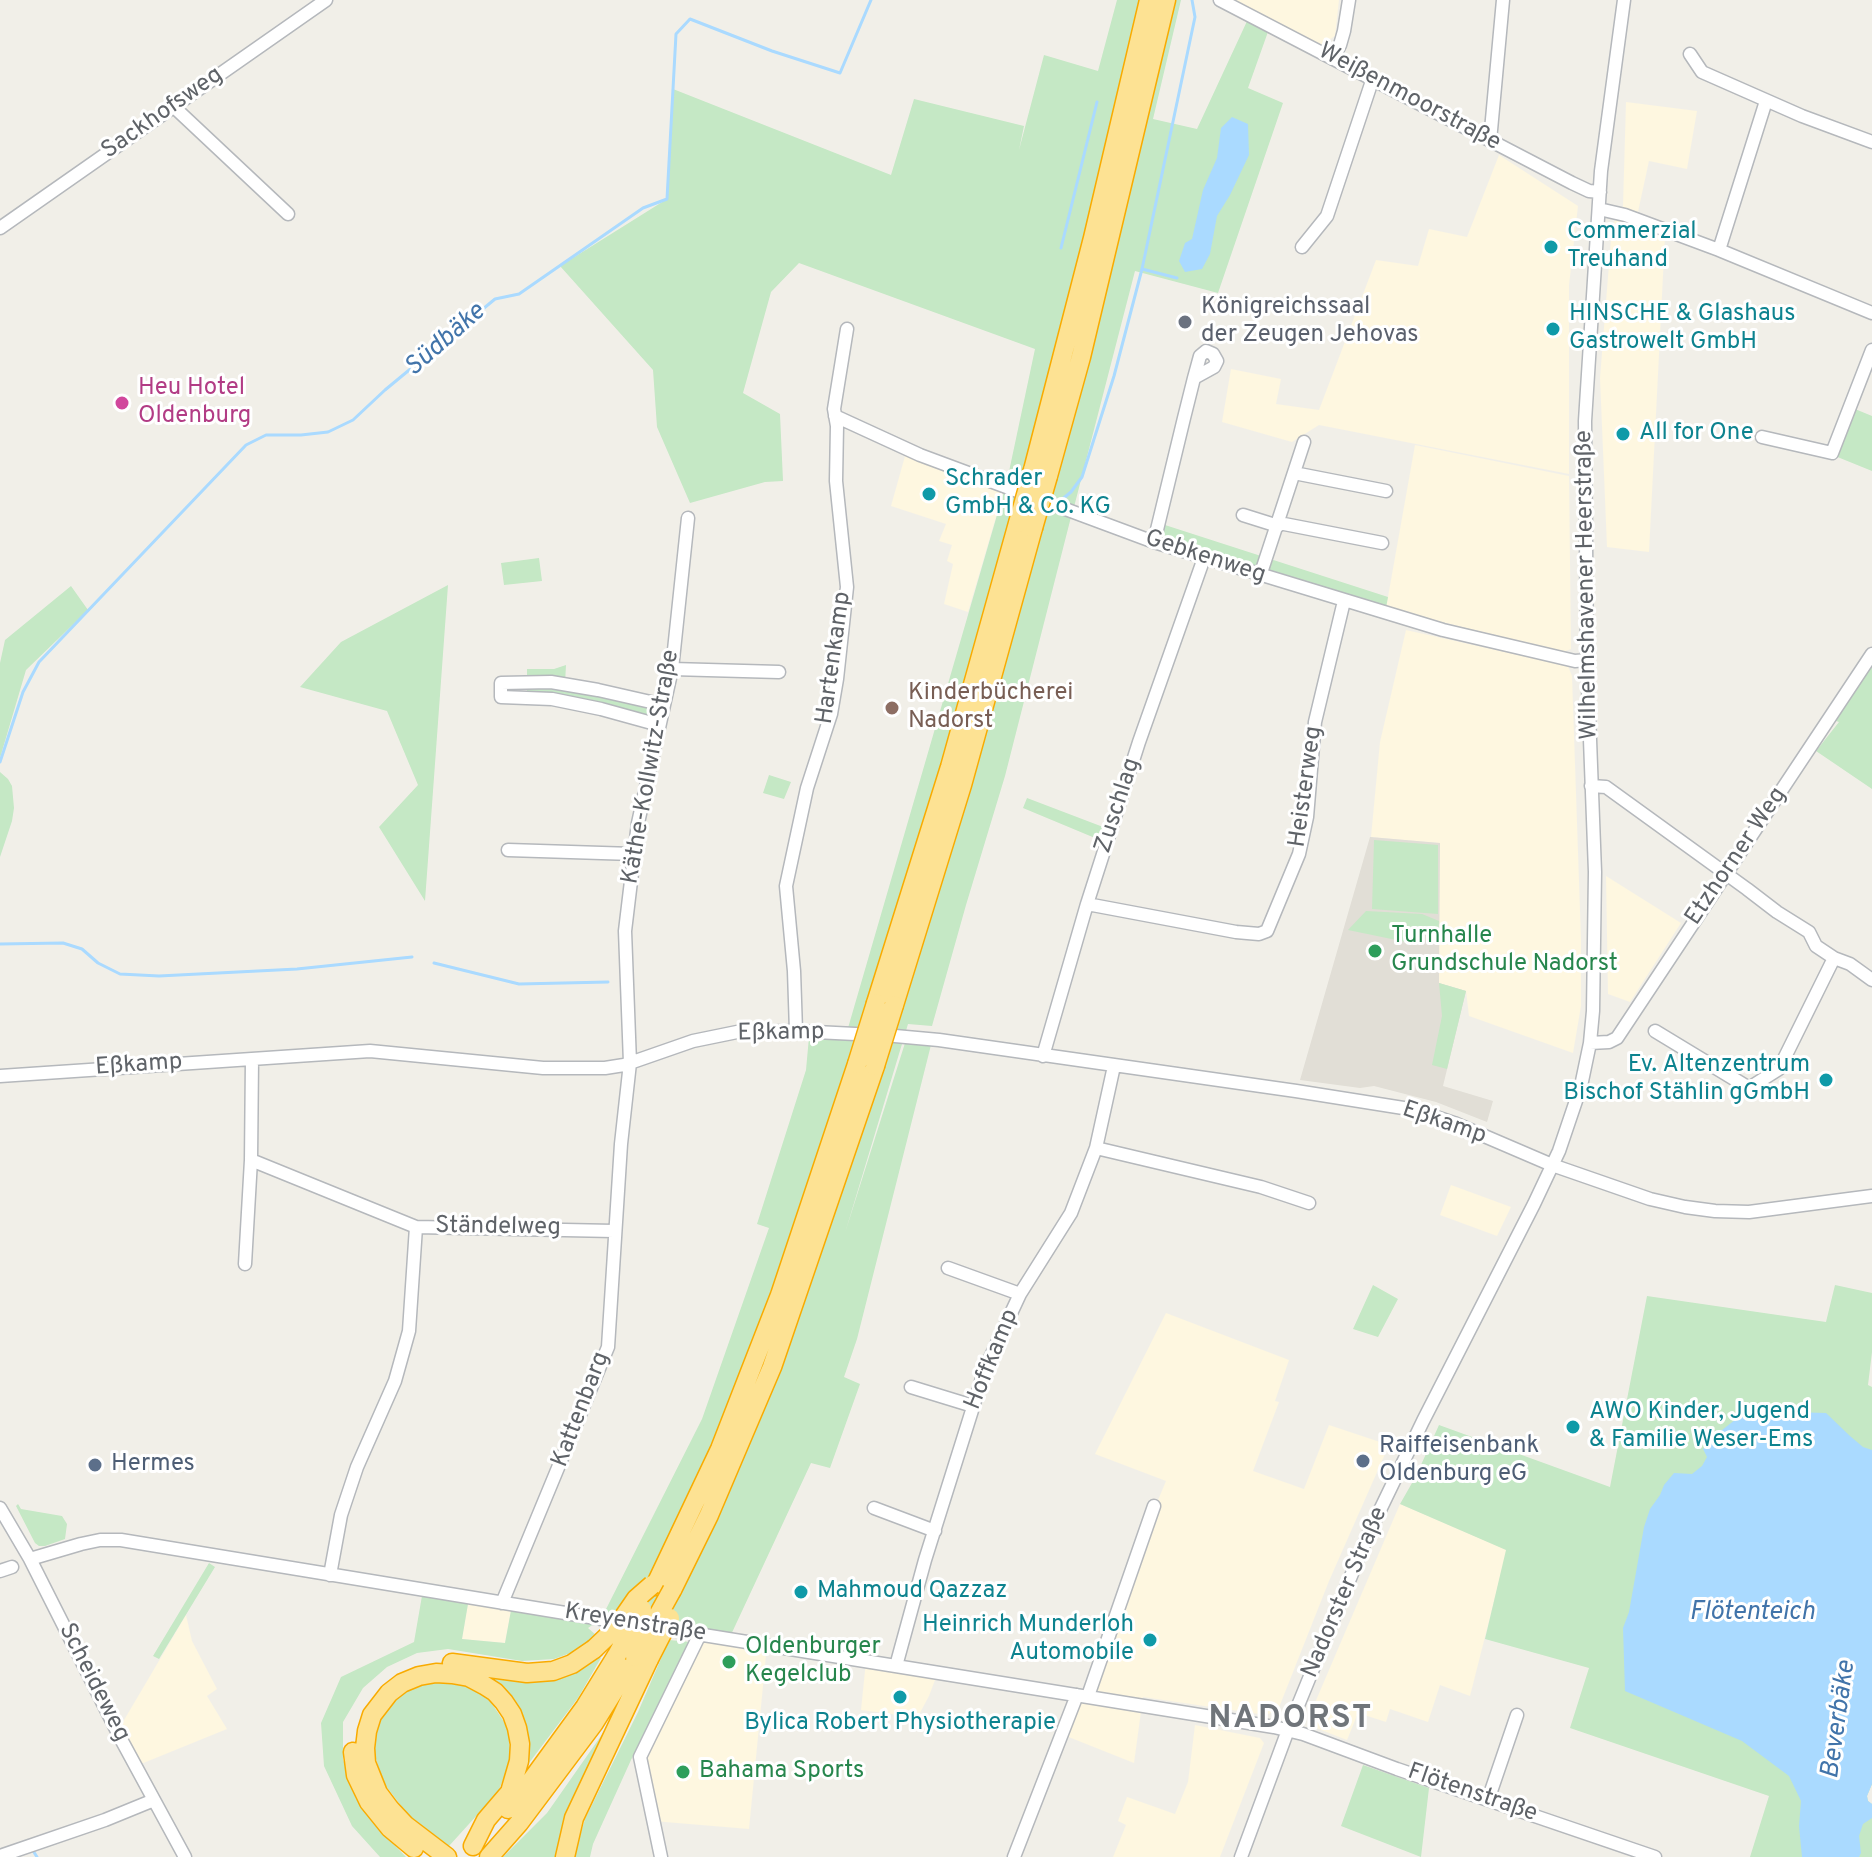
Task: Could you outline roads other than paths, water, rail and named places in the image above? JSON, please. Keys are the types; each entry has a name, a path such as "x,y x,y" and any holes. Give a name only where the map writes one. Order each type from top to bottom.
{"highway":[{"path":"1041,473 1149,0"},
{"path":"426,1857 390,1828 369,1802 356,1775 354,1736 374,1694 394,1676 418,1666 441,1662 527,1673 553,1671 572,1664 594,1649 616,1628 636,1599 664,1587 709,1515 772,1367 885,1004 962,785 1026,526 1081,357 1166,0"},
{"path":"565,1857 574,1818 634,1657 720,1449 866,1065"},
{"path":"475,1853 519,1823 594,1723 634,1657"},
{"path":"447,1857 405,1825 390,1809 378,1793 366,1763 365,1748 372,1715 380,1702 402,1683 436,1673 469,1677 495,1692 512,1714 517,1728 519,1761 510,1792 486,1820 475,1853"}],"street":[{"name":"Sackhofsweg","path":"0,228 326,0"},
{"name":"Weißenmoorstraße","path":"1220,0 1490,141 1589,191 1600,192"},
{"path":"1333,59 1344,31 1349,0"},
{"path":"1490,141 1503,0"},
{"name":"Wilhelmshavener Heerstraße","path":"1552,1165 1581,1086 1593,1011 1595,881 1587,660 1585,421 1600,192 1624,0"},
{"path":"1690,54 1702,72 1766,101 1872,142"},
{"path":"1302,247 1327,216 1372,81"},
{"path":"1719,250 1766,101"},
{"path":"174,107 288,214"},
{"path":"1599,209 1625,215 1719,250 1872,313"},
{"name":"Hartenkamp","path":"796,1031 786,886 807,788 831,714 837,679 847,587 836,481 837,426 834,409 847,329"},
{"path":"1762,437 1832,453 1872,350"},
{"path":"1154,542 1194,378"},
{"name":"Gebkenweg","path":"835,416 920,455 1154,542 1443,630 1575,661 1587,660"},
{"path":"1260,576 1304,442"},
{"path":"1294,473 1386,491"},
{"path":"1243,515 1382,543"},
{"name":"Käthe-Kollwitz-Straße","path":"630,1063 625,931 633,854 672,669 688,518"},
{"name":"Zuschlag","path":"1043,1056 1087,904 1143,730 1204,558"},
{"name":"Heisterweg","path":"1087,904 1236,932 1259,934 1267,931 1299,854 1307,817 1315,722 1344,601"},
{"name":"Etzhorner Weg","path":"1590,1043 1602,1044 1617,1038 1872,654"},
{"path":"672,669 779,672"},
{"path":"659,725 552,699 501,697 501,683 551,682 664,705"},
{"path":"1591,786 1606,787 1809,932 1816,946 1872,980"},
{"path":"508,850 633,854"},
{"path":"1655,1031 1749,1088 1779,1069 1834,958"},
{"name":"Eßkamp","path":"0,1076 382,1051 505,1065 605,1068 630,1063 693,1041 737,1032 796,1031 929,1039 1416,1110 1552,1165 1659,1202 1715,1211 1749,1212 1872,1196"},
{"path":"245,1264 251,1160 252,1059"},
{"name":"Kattenbarg","path":"502,1603 608,1347 614,1231 630,1063"},
{"name":"Hoffkamp","path":"896,1666 925,1560 985,1369 1020,1294 1071,1213 1096,1148 1114,1066"},
{"path":"1096,1148 1261,1187 1309,1203"},
{"name":"Ständelweg","path":"251,1160 416,1227 614,1231"},
{"name":"Nadorster Straße","path":"1241,1857 1288,1730 1373,1525 1552,1165"},
{"path":"330,1575 341,1515 357,1467 395,1381 409,1331 416,1227"},
{"path":"948,1268 1020,1294"},
{"path":"911,1387 973,1406"},
{"path":"1014,1857 1082,1696 1154,1506"},
{"name":"Scheideweg","path":"0,1508 30,1559 185,1857"},
{"path":"874,1508 935,1531"},
{"name":"Kreyenstraße","path":"30,1559 100,1540 121,1540 1288,1730"},
{"path":"661,1857 640,1757 700,1634"},
{"path":"1488,1800 1517,1715"},
{"name":"Flötenstraße","path":"1288,1730 1655,1857"},
{"path":"0,1856 154,1800"}],"water":[{"path":"1232,117 1248,124 1249,155 1217,216 1210,254 1202,269 1185,272 1179,261 1185,243 1192,239 1203,190 1217,158 1221,128"},
{"name":"Flötenteich","path":"1767,1408 1826,1413 1863,1447 1872,1450 1872,1784 1867,1796 1872,1804 1872,1818 1863,1824 1859,1836 1859,1857 1802,1857 1799,1826 1801,1801 1789,1776 1742,1741 1625,1691 1623,1628 1650,1509 1674,1473 1692,1474 1702,1466 1707,1457 1703,1449 1712,1438 1745,1412"}],"waterway":[{"name":"Südbäke","path":"0,762 23,692 39,662 246,445 266,435 328,432 353,420 495,299 519,294 643,208 667,199 676,34 690,19 840,73 871,0"},
{"path":"1060,501 1082,477 1114,376 1142,269 1195,17 1192,0"},
{"path":"1061,248 1097,102"},
{"path":"1142,269 1177,278"},
{"path":"0,944 63,943 82,949 98,963 120,974 159,976 297,969 412,957"},
{"path":"434,963 519,984 608,982"},
{"path":"32,1849 37,1857"}],"place":[{"name":"Commerzial Treuhand","path":"1551,247"},
{"name":"Königreichssaal der Zeugen Jehovas","path":"1185,322"},
{"name":"HINSCHE & Glashaus Gastrowelt GmbH","path":"1553,329"},
{"name":"Heu Hotel Oldenburg","path":"122,403"},
{"name":"All for One","path":"1623,434"},
{"name":"Schrader GmbH & Co. KG","path":"929,494"},
{"name":"Kinderbücherei Nadorst","path":"892,708"},
{"name":"Turnhalle Grundschule Nadorst","path":"1375,951"},
{"name":"Ev. Altenzentrum Bischof Stählin gGmbH","path":"1826,1080"},
{"name":"AWO Kinder, Jugend & Familie Weser-Ems","path":"1573,1427"},
{"name":"Raiffeisenbank Oldenburg eG","path":"1363,1461"},
{"name":"Hermes","path":"95,1465"},
{"name":"Mahmoud Qazzaz","path":"801,1592"},
{"name":"Heinrich Munderloh Automobile","path":"1150,1640"},
{"name":"Oldenburger Kegelclub","path":"729,1662"},
{"name":"Bylica Robert Physiotherapie","path":"900,1697"},
{"name":"Bahama Sports","path":"683,1772"}],"district":[{"name":"NADORST","path":"1291,1721"}],"water label":[{"name":"Beverbäke","path":"1840,1720"}]}
